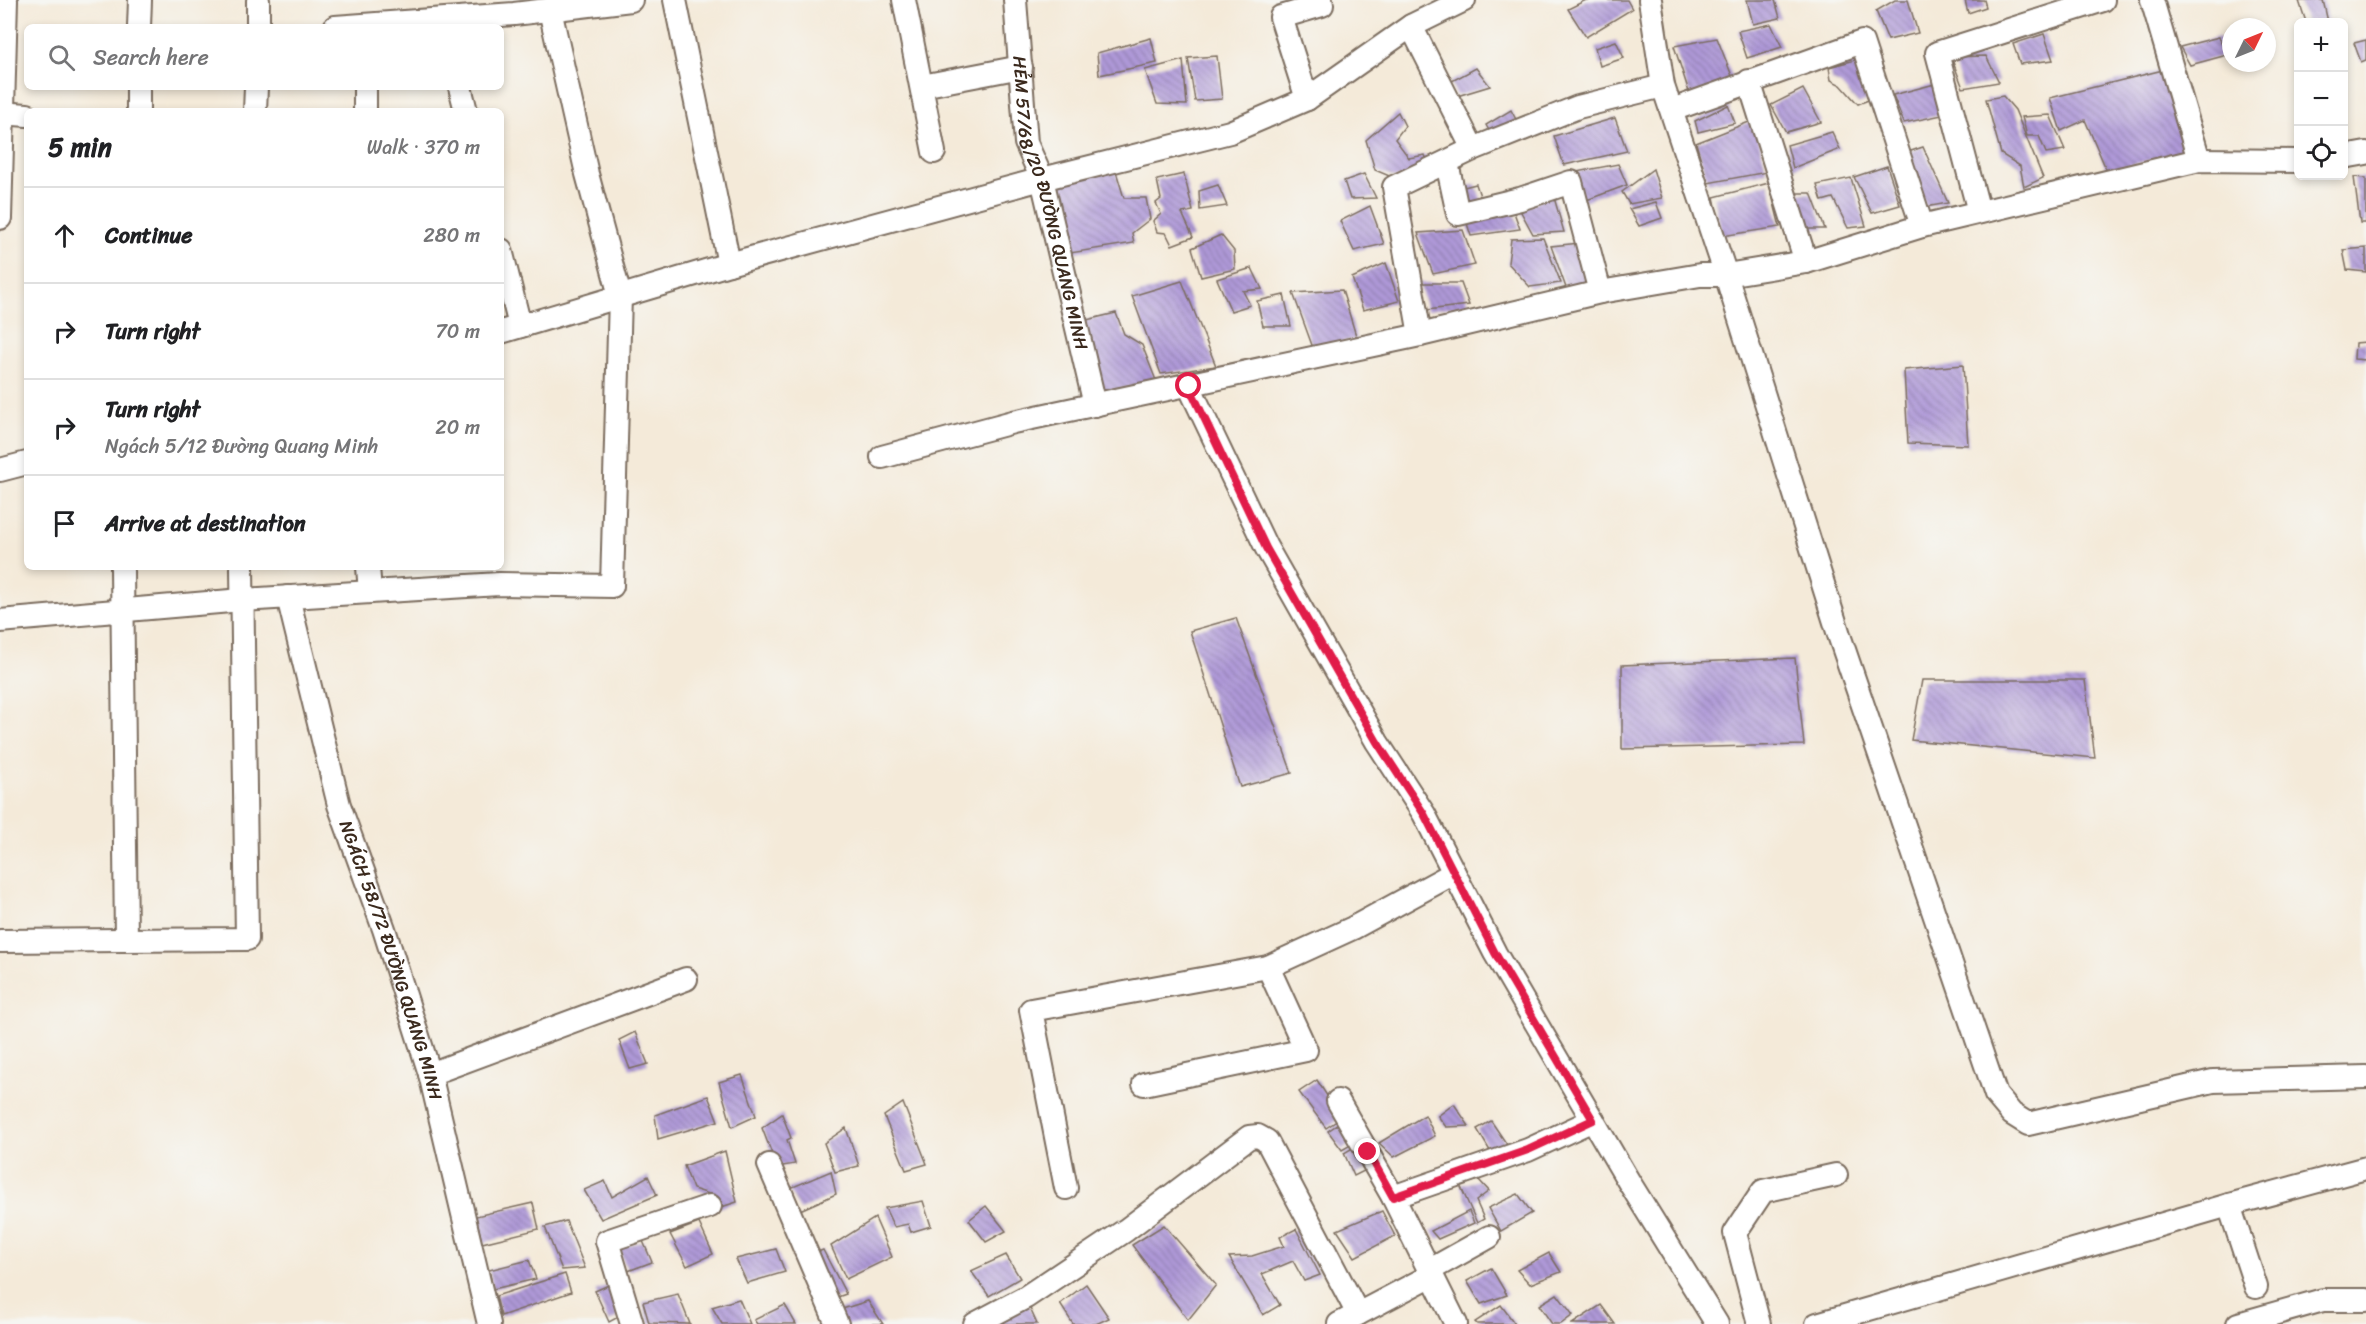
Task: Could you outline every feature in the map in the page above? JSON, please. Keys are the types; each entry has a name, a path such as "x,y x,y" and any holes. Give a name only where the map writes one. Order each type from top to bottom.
{"street":[{"path":"0,218 1,113 6,0"},
{"path":"139,24 140,0"},
{"path":"258,0 258,24"},
{"path":"419,24 445,23 513,7 550,10 631,0"},
{"path":"675,0 729,264"},
{"path":"904,0 934,152"},
{"name":"HẺM 57/68/20 ĐƯỜNG QUANG MINH","path":"1015,0 1026,143 1041,179 1095,405"},
{"path":"1307,99 1281,17 1322,5 1321,0"},
{"path":"504,276 510,329 729,264 1041,179 1230,132 1307,99 1411,26 1462,0"},
{"path":"1650,0 1663,86 1726,275 1836,627 1995,1095 2012,1114 2028,1124 2213,1081 2366,1077"},
{"path":"1979,212 1937,52 2103,0"},
{"path":"2152,0 2199,160"},
{"path":"0,621 242,600 370,592 499,576 612,586 620,296 587,174 550,10"},
{"path":"1411,26 1473,149"},
{"path":"1672,110 1862,42 1922,226"},
{"path":"922,86 1021,67"},
{"path":"1749,81 1806,262"},
{"path":"1420,335 1394,187 1473,149 1578,107 1663,86"},
{"path":"138,90 138,108"},
{"path":"255,108 256,90"},
{"path":"365,90 365,108"},
{"path":"461,90 465,108"},
{"path":"1,113 24,115"},
{"path":"2348,156 2366,153"},
{"path":"882,457 1013,422 1420,335 1600,292 1700,275 1726,275 1806,262 1922,226 2199,160 2294,161"},
{"path":"1447,163 1458,214 1520,199 1571,182 1600,292"},
{"path":"1189,386 1266,548 1377,742 1424,814 1495,953 1717,1324"},
{"path":"0,470 24,464"},
{"path":"122,570 126,940"},
{"path":"0,941 246,939 242,570"},
{"path":"368,570 370,592"},
{"name":"NGÁCH 58/72 ĐƯỜNG QUANG MINH","path":"288,597 339,805 384,930 430,1074 489,1324"},
{"path":"1066,1188 1031,1010 1268,967 1353,928 1454,873"},
{"path":"1144,1084 1306,1050 1268,967"},
{"path":"430,1074 686,979"},
{"path":"1338,1101 1393,1197 1456,1324"},
{"path":"1393,1197 1528,1150 1593,1120"},
{"path":"975,1324 1026,1298 1126,1230 1249,1137 1258,1136 1267,1141 1348,1319 1489,1238"},
{"path":"769,1165 837,1324"},
{"path":"1817,1324 2229,1205 2366,1168"},
{"path":"1759,1324 1735,1233 1763,1191 1836,1175"},
{"path":"2229,1205 2256,1287"},
{"path":"632,1324 607,1241 710,1206"},
{"path":"2238,1324 2323,1300 2366,1300"}],"building":[{"path":"1586,0 1627,0 1632,9 1586,37 1568,9"},
{"path":"1747,0 1775,0 1780,18 1753,24"},
{"path":"1895,0 1908,0 1918,33 1888,40 1876,11"},
{"path":"1965,0 1984,0 1986,7 1968,13"},
{"path":"2323,0 2327,18 2305,18 2299,1"},
{"path":"1771,24 1782,47 1747,58 1738,31"},
{"path":"2044,34 2053,60 2020,64 2013,44"},
{"path":"2219,37 2222,44 2222,56 2190,65 2180,47"},
{"path":"1151,38 1157,63 1099,75 1097,53"},
{"path":"1717,38 1734,81 1690,95 1674,46"},
{"path":"2366,40 2366,60 2361,62 2354,43"},
{"path":"1616,41 1624,58 1600,66 1595,48"},
{"path":"1217,56 1222,99 1195,101 1188,58"},
{"path":"1986,56 1999,82 1963,88 1951,57"},
{"path":"1859,59 1871,99 1858,104 1841,85 1831,80 1829,67"},
{"path":"1183,60 1187,105 1157,104 1145,70"},
{"path":"1476,68 1490,86 1457,96 1450,82"},
{"path":"2163,70 2186,151 2107,171 2085,120 2061,131 2050,98"},
{"path":"1935,84 1947,114 1904,123 1893,95"},
{"path":"1803,89 1821,122 1786,132 1771,105"},
{"path":"2003,96 2015,110 2043,178 2024,187 2020,166 2001,154 1986,99"},
{"path":"1728,105 1735,123 1698,132 1695,121"},
{"path":"1511,110 1521,129 1494,139 1486,125"},
{"path":"1398,112 1405,126 1395,139 1409,158 1425,155 1434,177 1394,178 1375,170 1366,140"},
{"path":"2050,115 2065,150 2046,153 2039,136 2027,136 2022,117"},
{"path":"1615,118 1627,151 1564,165 1554,136"},
{"path":"1754,120 1767,172 1708,183 1696,143"},
{"path":"1832,132 1840,149 1793,168 1787,145"},
{"path":"1923,147 1948,203 1926,207 1905,153"},
{"path":"1618,164 1627,185 1584,201 1571,173"},
{"path":"1887,166 1900,205 1872,213 1854,177"},
{"path":"1115,168 1124,198 1146,198 1150,219 1132,233 1134,243 1064,254 1051,185"},
{"path":"1653,169 1662,198 1629,204 1622,192"},
{"path":"1184,174 1193,211 1182,213 1193,237 1172,245 1166,233 1157,232 1153,221 1161,214 1156,203 1161,199 1157,180"},
{"path":"1364,174 1376,198 1350,199 1344,181"},
{"path":"2354,177 2366,178 2366,223 2360,223"},
{"path":"1851,178 1866,226 1848,228 1833,198 1822,201 1817,185"},
{"path":"1769,183 1780,227 1722,236 1714,197"},
{"path":"1476,184 1486,214 1512,207 1520,229 1471,236 1456,189"},
{"path":"1218,185 1227,206 1200,210 1199,191"},
{"path":"1788,193 1811,193 1825,229 1805,229"},
{"path":"1553,194 1564,232 1533,234 1520,210"},
{"path":"1656,202 1662,218 1639,226 1629,209"},
{"path":"1370,206 1384,244 1354,251 1340,221"},
{"path":"1463,230 1475,265 1433,274 1418,233"},
{"path":"1221,235 1234,251 1235,269 1201,277 1192,248"},
{"path":"1543,238 1561,283 1530,287 1508,263 1511,239"},
{"path":"1590,242 1602,290 1570,299 1551,246"},
{"path":"2366,248 2366,272 2347,270 2343,250"},
{"path":"1386,263 1399,301 1363,310 1352,278"},
{"path":"1252,268 1262,289 1243,291 1250,305 1231,311 1217,279"},
{"path":"1182,281 1216,366 1161,374 1132,296"},
{"path":"1419,283 1461,283 1469,305 1427,310"},
{"path":"1342,290 1357,339 1313,348 1293,293"},
{"path":"1284,295 1291,326 1263,326 1257,301"},
{"path":"1116,313 1124,334 1142,345 1157,383 1093,394 1074,323"},
{"path":"2366,342 2366,360 2354,359 2355,343"},
{"path":"1963,365 1968,445 1908,443 1904,370"},
{"path":"1236,618 1292,773 1240,787 1190,631"},
{"path":"1795,658 1804,745 1622,749 1622,665"},
{"path":"1922,680 2085,680 2095,758 1911,740"},
{"path":"635,1032 648,1064 630,1069 619,1040"},
{"path":"742,1075 756,1116 732,1127 719,1082"},
{"path":"1317,1080 1341,1118 1326,1128 1299,1092"},
{"path":"708,1096 718,1121 658,1139 655,1115"},
{"path":"903,1103 927,1164 906,1170 884,1116"},
{"path":"1454,1104 1469,1126 1446,1127 1438,1116"},
{"path":"782,1114 791,1138 787,1140 795,1164 777,1167 762,1128"},
{"path":"1425,1115 1435,1136 1394,1157 1379,1143"},
{"path":"1491,1121 1508,1146 1493,1156 1477,1129"},
{"path":"1341,1122 1354,1143 1342,1150 1328,1131"},
{"path":"846,1128 859,1166 835,1172 824,1143"},
{"path":"1356,1146 1370,1168 1354,1176 1344,1153"},
{"path":"725,1151 737,1202 718,1208 709,1194 693,1189 684,1166"},
{"path":"831,1171 836,1194 800,1210 788,1189"},
{"path":"648,1176 657,1195 601,1219 584,1190 605,1181 612,1197"},
{"path":"1479,1180 1489,1191 1476,1201 1484,1219 1477,1223 1460,1185"},
{"path":"1518,1194 1532,1213 1501,1231 1488,1208"},
{"path":"923,1201 931,1226 911,1232 908,1224 894,1227 885,1208"},
{"path":"533,1203 539,1229 482,1243 476,1216"},
{"path":"986,1206 1006,1231 986,1242 969,1220"},
{"path":"1382,1211 1395,1236 1355,1257 1337,1230"},
{"path":"1469,1211 1474,1223 1438,1239 1431,1231"},
{"path":"875,1218 892,1257 846,1279 831,1246"},
{"path":"566,1221 585,1268 562,1270 545,1227"},
{"path":"699,1223 713,1254 687,1266 670,1234"},
{"path":"1164,1225 1216,1285 1188,1320 1132,1245"},
{"path":"1296,1229 1320,1275 1304,1281 1293,1261 1262,1274 1280,1305 1263,1315 1229,1257 1252,1256 1284,1246 1280,1237"},
{"path":"643,1241 652,1262 628,1271 618,1248"},
{"path":"776,1249 785,1272 747,1283 736,1259"},
{"path":"823,1250 846,1294 832,1299 813,1254"},
{"path":"1549,1253 1561,1272 1530,1284 1517,1270"},
{"path":"1006,1255 1020,1278 989,1296 971,1271"},
{"path":"529,1260 536,1279 493,1289 489,1270"},
{"path":"1491,1268 1507,1295 1481,1304 1467,1281"},
{"path":"565,1274 571,1292 501,1316 496,1296"},
{"path":"613,1283 624,1314 609,1322 595,1291"},
{"path":"1086,1284 1109,1318 1096,1324 1073,1324 1060,1304"},
{"path":"678,1294 690,1324 649,1323 643,1302"},
{"path":"1557,1294 1573,1315 1561,1324 1552,1324 1539,1305"},
{"path":"739,1299 750,1324 722,1324 712,1307"},
{"path":"868,1301 883,1324 841,1324 836,1311"},
{"path":"1028,1304 1037,1324 995,1324"},
{"path":"785,1305 796,1324 757,1324 754,1320"},
{"path":"1501,1305 1515,1324 1477,1324 1475,1322"},
{"path":"1601,1305 1615,1324 1572,1324"}],"route":[{"path":"1189,386 1266,548 1377,742 1424,814 1495,953 1593,1120 1528,1150 1393,1197 1368,1152"}]}
